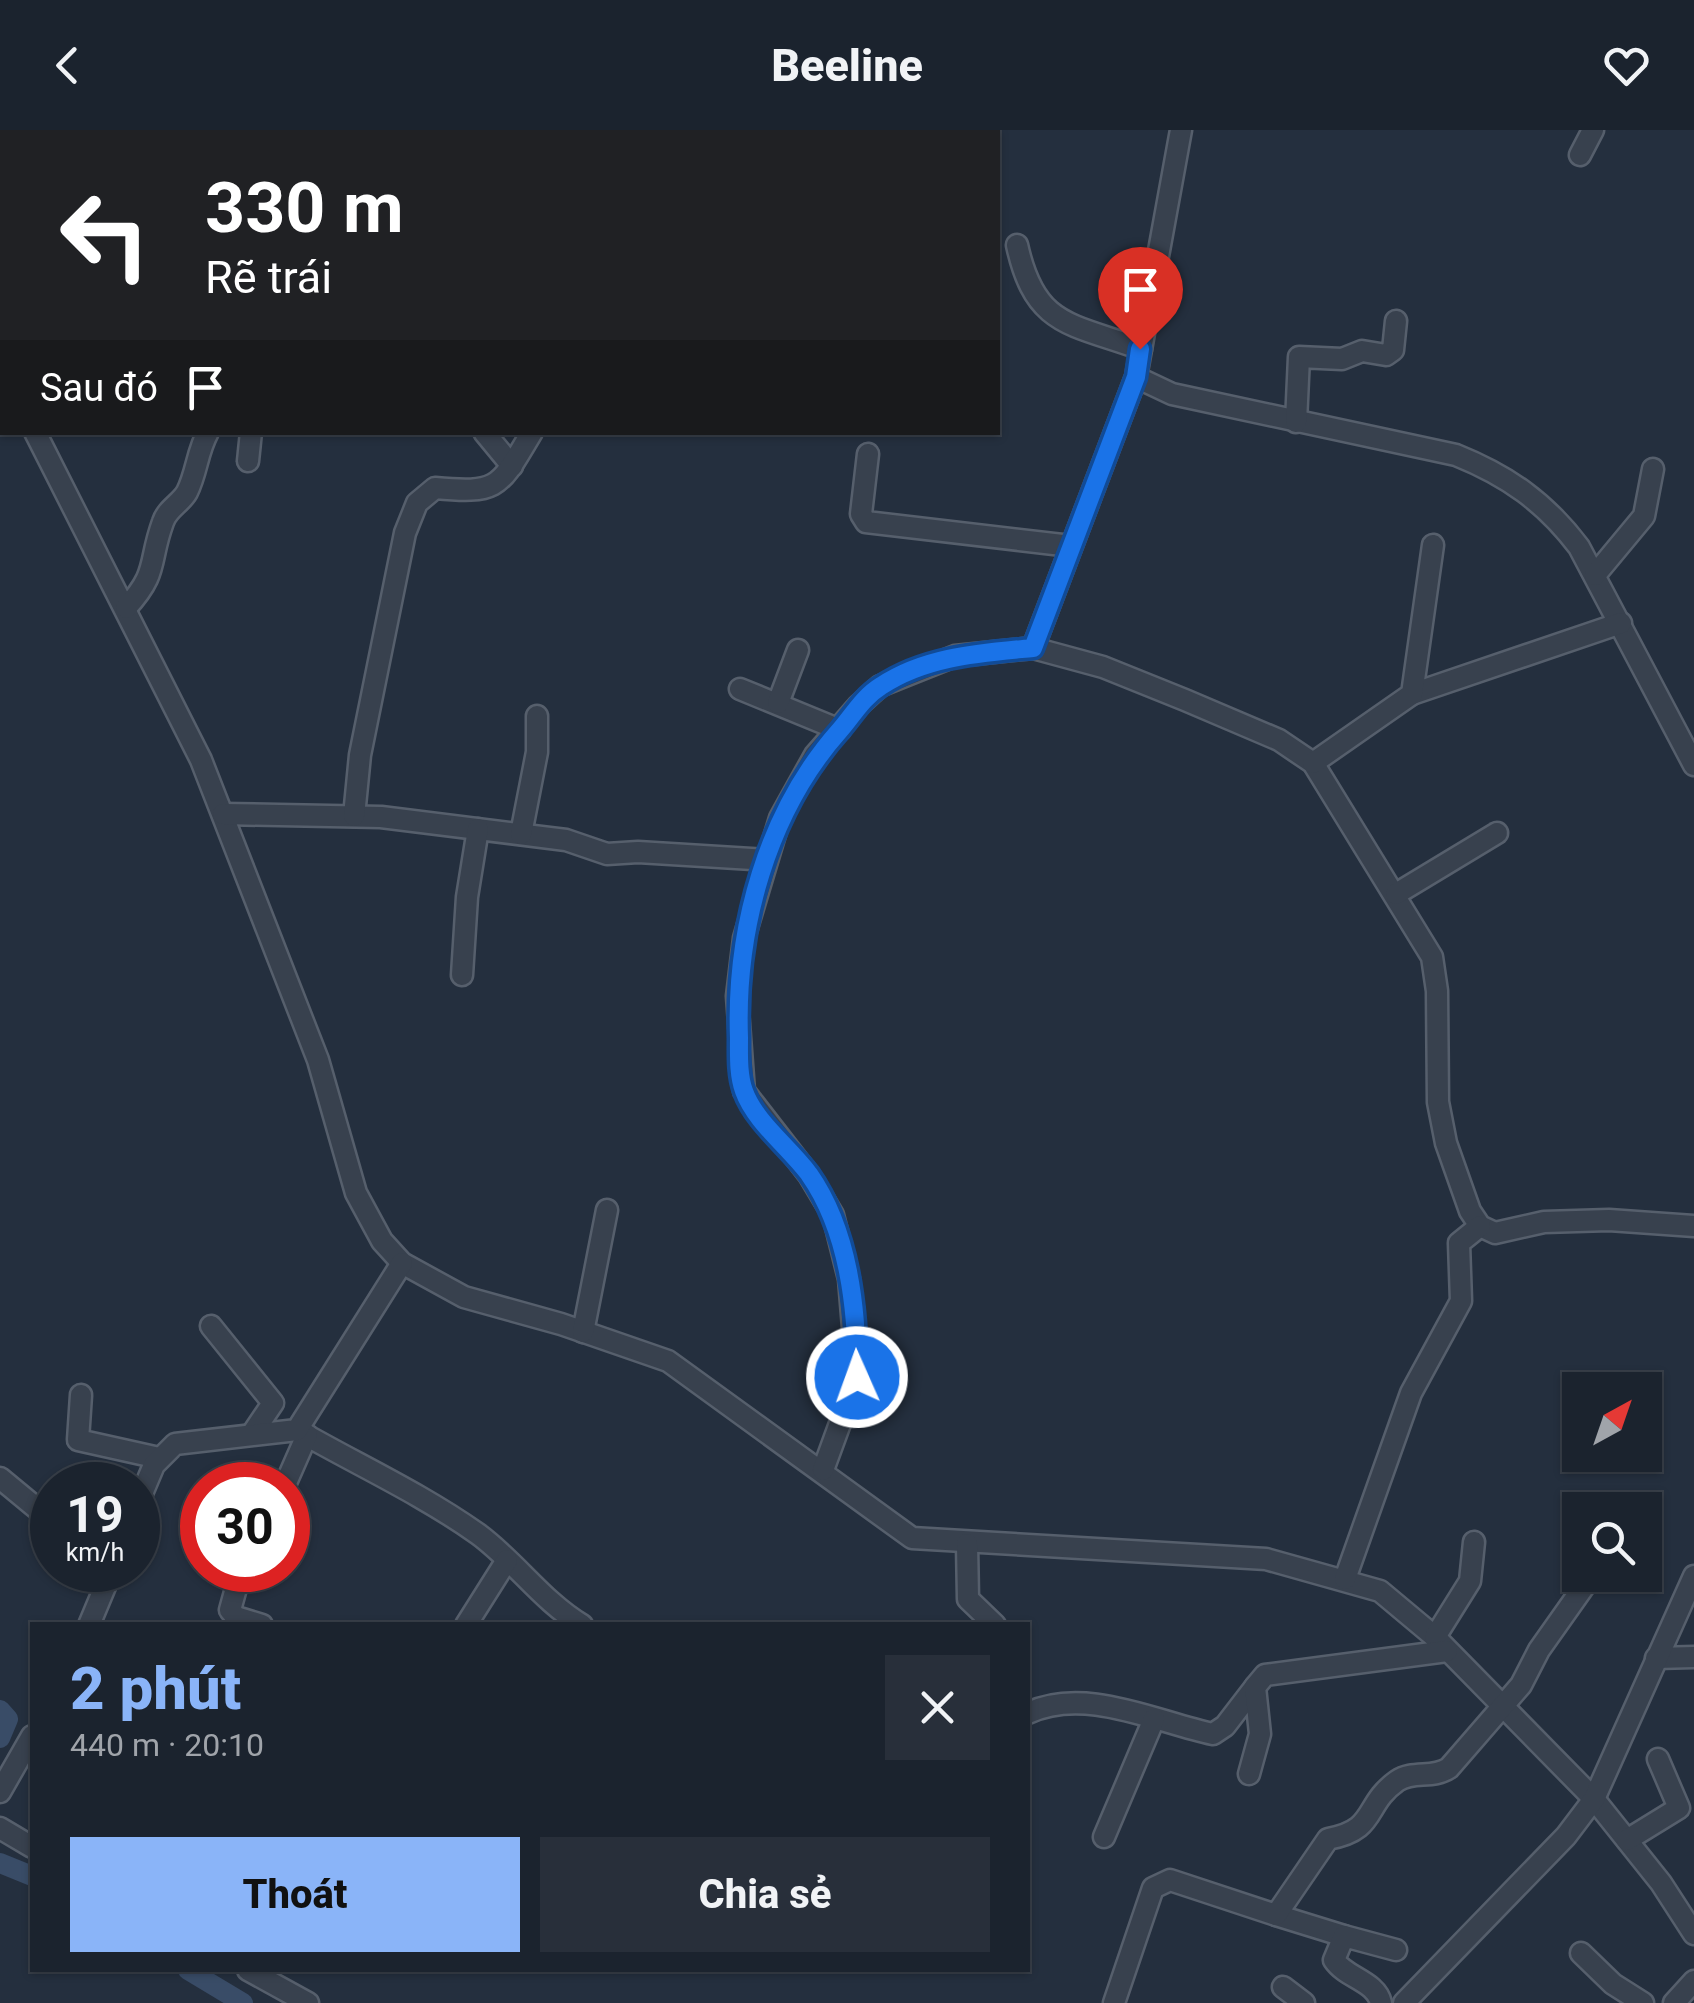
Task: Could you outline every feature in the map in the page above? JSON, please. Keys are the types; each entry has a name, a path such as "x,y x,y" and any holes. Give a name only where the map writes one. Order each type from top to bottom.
{"street":[{"path":"1033,648 1136,377 1181,130"},
{"path":"1580,155 1593,130"},
{"path":"1017,244 1025,280 1047,313 1140,349"},
{"path":"1296,422 1300,357 1342,359 1362,351 1386,355 1393,350 1396,321"},
{"path":"1136,377 1172,394 1456,455 1494,470 1556,516 1595,575 1693,759"},
{"path":"37,435 126,608 223,814 318,1060 356,1192 382,1241 402,1264 464,1297 583,1332 687,1372 912,1538 968,1544 1134,1548 1266,1559 1380,1590 1441,1644 1594,1799 1694,1934"},
{"path":"126,608 149,582 164,517 184,497 193,479 194,458 206,435"},
{"path":"248,461 252,435"},
{"path":"486,435 512,466"},
{"path":"354,816 360,754 405,533 417,503 436,488 482,492 512,466 530,435"},
{"path":"868,454 860,514 866,522 1072,546"},
{"path":"1595,575 1644,516 1653,469"},
{"path":"1412,694 1434,544"},
{"path":"1313,763 1412,694 1620,623"},
{"path":"822,1470 857,1377 849,1279 833,1215 809,1175 744,1092 738,996 744,938 766,860 798,784 815,755 880,686 955,656 1033,648 1103,667 1279,740 1313,763 1396,894 1436,970 1438,1102 1446,1143 1470,1211 1480,1226 1495,1233 1576,1221 1694,1226"},
{"path":"778,704 798,650"},
{"path":"740,690 840,730"},
{"path":"521,834 537,752 537,716"},
{"path":"223,814 354,816 566,840 607,854 638,852 766,860"},
{"path":"462,975 467,896 478,829"},
{"path":"1396,894 1497,834"},
{"path":"583,1332 608,1210"},
{"path":"1345,1579 1411,1393 1461,1301 1459,1243 1480,1226"},
{"path":"292,1462 302,1432 402,1264"},
{"path":"212,1326 274,1403 252,1434"},
{"path":"80,1395 78,1440 159,1458"},
{"path":"157,1462 188,1440 302,1432 378,1470 480,1535 577,1622"},
{"path":"0,1478 30,1503"},
{"path":"1441,1644 1470,1581 1474,1542"},
{"path":"968,1544 968,1599 992,1622"},
{"path":"468,1622 507,1560"},
{"path":"1404,2003 1566,1836 1594,1799 1694,1576"},
{"path":"90,1622 103,1592"},
{"path":"235,1592 230,1610 236,1617 252,1622"},
{"path":"1276,1915 1328,1839 1348,1838 1357,1831 1397,1781 1414,1775 1438,1776 1449,1768 1522,1685 1539,1650 1580,1592"},
{"path":"1030,1712 1041,1707 1092,1705 1213,1734 1226,1726 1266,1675 1441,1644"},
{"path":"1656,1658 1694,1658"},
{"path":"1248,1774 1260,1734 1254,1687"},
{"path":"1104,1837 1154,1718"},
{"path":"0,1792 30,1740"},
{"path":"1627,1840 1678,1808 1658,1759"},
{"path":"0,1828 30,1846"},
{"path":"1114,2003 1153,1888 1170,1880 1396,1950"},
{"path":"1344,1936 1334,1960 1336,1966 1376,1991 1381,2003"},
{"path":"1581,1953 1613,1984 1643,2003"},
{"path":"252,1972 308,2003"},
{"path":"1674,2003 1694,1981"},
{"path":"1283,1987 1304,2003"}],"waterway":[{"path":"0,1710 8,1719 0,1738"},
{"path":"0,1863 30,1875"},
{"path":"191,1972 243,2003"}],"route":[{"path":"857,1377 849,1279 833,1215 809,1175 744,1092 738,996 744,938 780,818 815,755 858,706 880,686 955,656 1033,648 1136,377 1140,349"}]}
